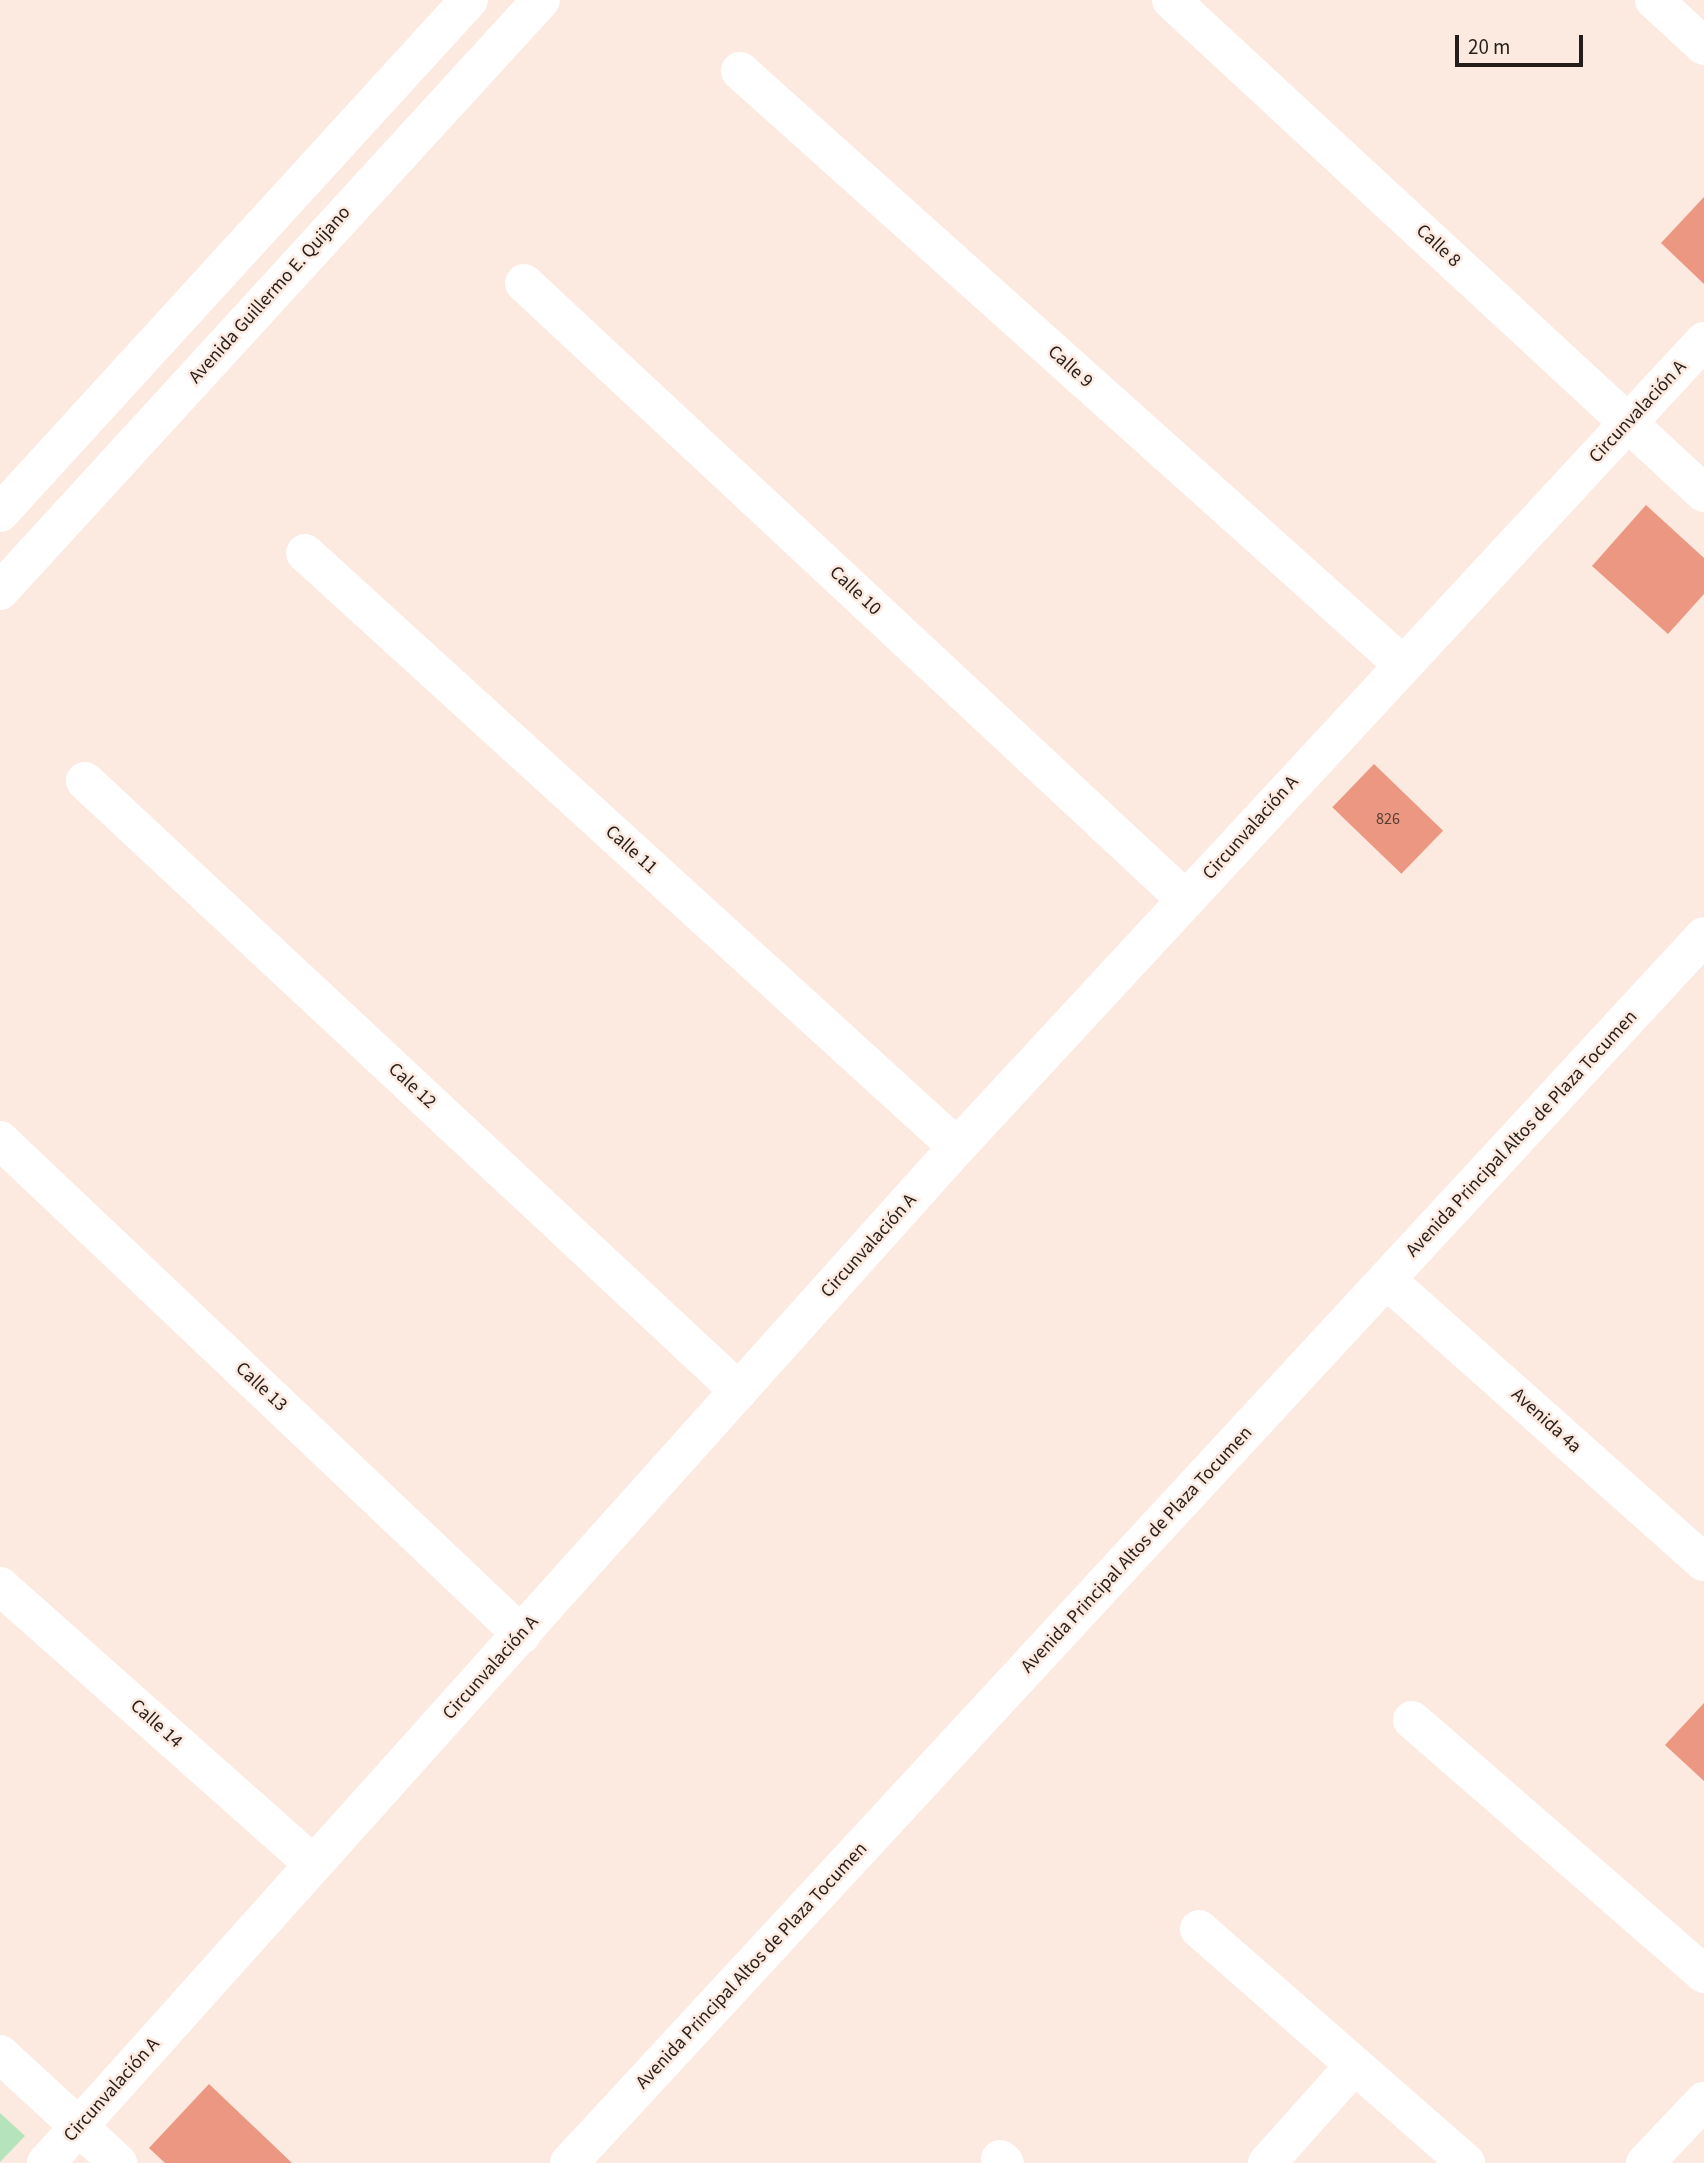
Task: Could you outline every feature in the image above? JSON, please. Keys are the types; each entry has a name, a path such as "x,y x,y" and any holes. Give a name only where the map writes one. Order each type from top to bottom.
{"street":[{"path":"0,513 469,0"},
{"name":"Avenida Guillermo E. Quijano","path":"0,590 541,0"},
{"name":"Calle 8","path":"1171,0 1704,493"},
{"path":"1654,0 1704,46"},
{"path":"433,38 472,75"},
{"name":"Calle 9","path":"740,71 1401,663"},
{"name":"Calle 10","path":"524,283 1186,900"},
{"name":"Circunvalación A","path":"46,2163 312,1863 522,1635 957,1147 1401,663 1704,341"},
{"name":"Calle 11","path":"305,553 957,1147"},
{"name":"Cale 12","path":"85,781 739,1391"},
{"name":"Avenida Principal Altos de Plaza Tocumen","path":"576,2161 1704,936"},
{"name":"Calle 13","path":"0,1140 522,1635"},
{"name":"Avenida 4a","path":"1387,1280 1704,1562"},
{"name":"Calle 14","path":"0,1586 312,1863"},
{"path":"1412,1720 1704,1974"},
{"path":"1199,1929 1352,2068 1466,2163"},
{"path":"0,2054 118,2163"},
{"path":"1267,2163 1352,2068"},
{"path":"1644,2163 1704,2101"}],"green space":[{"path":"0,2113 25,2136 0,2162"}],"building":[{"path":"1704,197 1704,284 1661,243"},
{"path":"1646,505 1704,558 1704,594 1668,634 1592,566"},
{"path":"1374,764 1443,831 1401,874 1332,807"},
{"path":"1704,1703 1704,1781 1665,1745"},
{"path":"209,2084 292,2163 165,2163 149,2148"}]}
